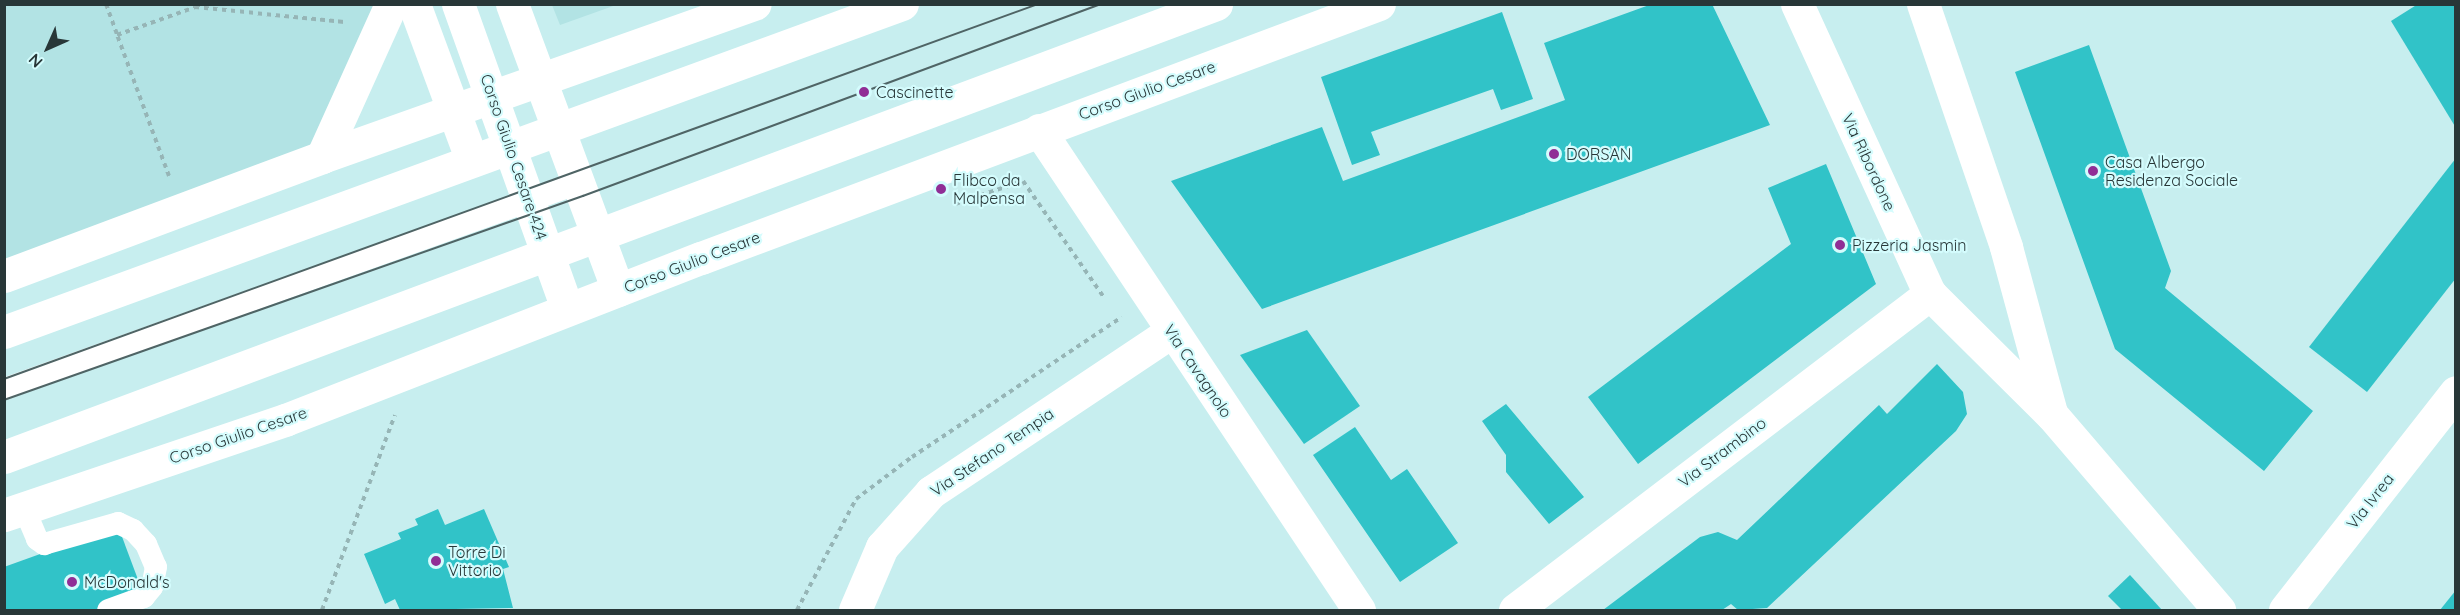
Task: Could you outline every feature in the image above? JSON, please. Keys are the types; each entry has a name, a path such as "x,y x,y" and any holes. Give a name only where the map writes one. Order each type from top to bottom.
{"street":[{"path":"322,157 391,4"},
{"path":"414,4 456,113 472,162"},
{"name":"Corso Giulio Cesare 424","path":"458,4 512,147 567,309"},
{"path":"512,4 618,290"},
{"path":"4,276 322,157 456,113 755,4"},
{"path":"4,332 902,4"},
{"path":"4,457 1216,4"},
{"name":"Corso Giulio Cesare","path":"14,512 285,420 567,309 1378,4"},
{"name":"Via Ribordone","path":"1797,4 1930,294 2052,415 2219,610"},
{"name":"Via Ribordone","path":"1923,4 2006,247 2052,415"},
{"name":"Via Cavagnolo","path":"1039,130 1359,610"},
{"name":"Via Strambino","path":"1515,610 1930,294"},
{"name":"Via Stefano Tempia","path":"855,610 882,547 931,492 1172,331"},
{"name":"Via Ivrea","path":"2285,610 2456,392"}],"lane":[{"path":"4,389 579,183"},
{"path":"14,512 44,544 118,523 133,530 146,544 156,567 152,587 144,597 108,610"}],"path":[{"path":"106,4 170,179"},
{"path":"117,36 195,7 350,23"},
{"path":"943,208 1023,181 1106,301"},
{"path":"1113,310 1119,319"},
{"path":"322,610 396,412"}],"shaded area":[{"path":"552,4 616,5 560,25"},
{"path":"5,5 391,5 322,157 5,276"}],"building":[{"name":"DORSAN","path":"1652,4 1712,4 1770,125 1262,309 1171,181 1322,127 1343,181 1565,100 1544,43"},
{"path":"2418,4 2456,4 2456,128 2391,21"},
{"path":"1502,12 1533,99 1501,110 1493,89 1371,132 1380,155 1352,165 1321,77"},
{"name":"Casa Albergo Residenza Sociale","path":"2089,45 2171,271 2165,288 2313,411 2264,471 2115,349 2015,72"},
{"path":"2456,158 2456,278 2367,392 2309,347"},
{"path":"1826,164 1876,284 1638,464 1588,397 1791,244 1768,188"},
{"path":"1307,330 1360,406 1304,444 1240,355"},
{"path":"1937,364 1963,392 1967,414 1956,431 1767,608 1738,610 1731,604 1722,610 1603,610 1700,537 1718,532 1737,540 1879,405 1887,414"},
{"path":"1506,404 1584,497 1549,524 1506,472 1506,455 1482,421"},
{"path":"1355,427 1391,480 1407,469 1458,543 1400,582 1313,455"},
{"name":"Torre Di Vittorio","path":"438,509 445,525 484,509 509,567 503,569 513,608 400,610 395,599 385,604 364,554 401,539 398,533 418,525 415,519"},
{"name":"McDonald's","path":"118,526 146,601 120,610 4,610 4,567"},
{"path":"2130,575 2162,610 2122,610 2108,596"},
{"path":"2456,590 2456,610 2440,610"}],"tram line":[{"path":"4,379 1038,4"},
{"path":"4,400 583,196 1101,4"}],"place":[{"name":"Cascinette","path":"864,92"},
{"name":"DORSAN","path":"1554,154"},
{"name":"Casa Albergo Residenza Sociale","path":"2093,171"},
{"name":"Flibco da Malpensa","path":"941,189"},
{"name":"Pizzeria Jasmin","path":"1840,245"},
{"name":"Torre Di Vittorio","path":"436,561"},
{"name":"McDonald's","path":"72,582"}]}
